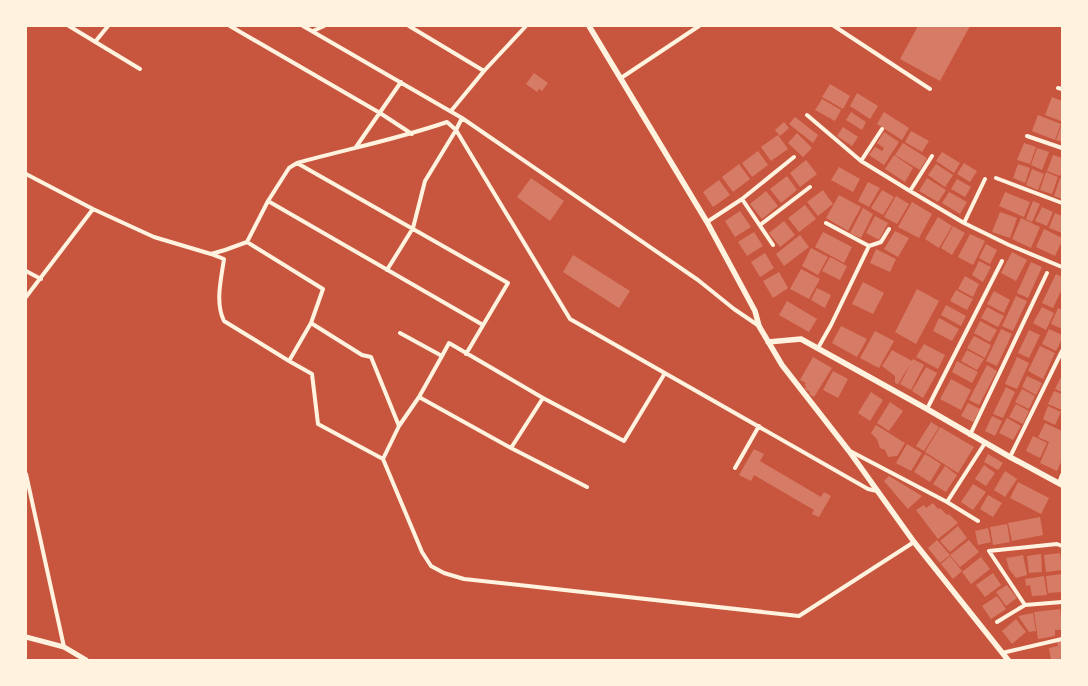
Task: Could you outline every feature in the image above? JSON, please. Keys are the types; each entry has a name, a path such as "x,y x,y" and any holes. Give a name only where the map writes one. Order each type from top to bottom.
{"main road":[{"path":"589,26 707,222 755,311 759,326 782,365 849,451 914,542 1008,660"},
{"path":"768,342 801,339 1060,484"}],"street":[{"path":"69,26 140,69"},
{"path":"94,42 108,26"},
{"path":"230,26 380,113 412,134"},
{"path":"303,26 462,118 698,280 734,309 759,326"},
{"path":"313,31 324,26"},
{"path":"409,26 484,71"},
{"path":"451,111 484,71 526,26"},
{"path":"621,78 699,26"},
{"path":"834,26 930,89"},
{"path":"356,147 401,82"},
{"path":"807,115 861,161 910,191 964,223 1009,245 1062,267"},
{"path":"387,270 413,228 425,182 462,118"},
{"path":"211,254 247,242 268,201 289,168 297,163 412,134 447,122 456,130 570,319 868,489 877,491"},
{"path":"861,161 882,129"},
{"path":"1027,136 1062,148"},
{"path":"910,191 932,156"},
{"path":"707,222 742,198 794,157"},
{"path":"297,163 508,283 466,354"},
{"path":"26,174 94,209 154,237 224,259 219,294 220,313 224,321 312,374 318,424 383,459 422,552 431,566 444,573 464,579 798,616 914,542"},
{"path":"996,178 1062,203"},
{"path":"964,223 985,179"},
{"path":"760,225 810,187"},
{"path":"742,198 773,244"},
{"path":"268,201 484,325"},
{"path":"26,298 94,209"},
{"path":"826,223 869,246"},
{"path":"818,348 831,325 869,246 881,242 889,229"},
{"path":"247,242 323,289 311,323 289,361"},
{"path":"927,409 1002,260"},
{"path":"26,271 41,279"},
{"path":"970,434 1047,273"},
{"path":"311,323 362,355 371,357 399,426"},
{"path":"400,334 442,356"},
{"path":"383,459 399,426 419,397 449,343 543,398 624,441 665,373"},
{"path":"1010,457 1062,351"},
{"path":"419,397 511,448 587,487"},
{"path":"511,448 543,398"},
{"path":"735,468 759,426"},
{"path":"947,502 985,443"},
{"path":"849,451 947,502 978,521"},
{"path":"26,474 64,647"},
{"path":"1060,484 1062,475"},
{"path":"1025,604 990,551 1057,544 1062,546"},
{"path":"997,622 1025,604 1062,602"},
{"path":"26,637 64,647 86,660"},
{"path":"1002,653 1062,639"}],"building":[{"path":"918,26 970,26 940,81 900,59"},
{"path":"534,73 548,83 542,91 539,89 537,92 526,84"},
{"path":"830,84 850,96 843,109 822,97"},
{"path":"857,93 878,106 870,119 850,106"},
{"path":"1052,97 1062,101 1061,121 1045,115"},
{"path":"822,99 841,110 835,121 815,110"},
{"path":"851,112 866,122 862,130 846,120"},
{"path":"884,112 909,128 902,140 877,124"},
{"path":"1038,115 1061,124 1055,140 1032,131"},
{"path":"795,117 818,135 813,143 789,124"},
{"path":"784,122 789,128 780,136 775,130"},
{"path":"1062,124 1062,142 1056,140"},
{"path":"843,127 858,137 852,146 837,136"},
{"path":"911,131 929,141 922,152 905,142"},
{"path":"884,132 899,142 884,165 869,155 875,147 882,151 884,148 877,143"},
{"path":"797,133 812,148 803,157 788,143"},
{"path":"778,135 788,149 771,161 761,147"},
{"path":"903,143 927,158 920,170 895,155"},
{"path":"1024,143 1036,147 1030,164 1017,160"},
{"path":"1037,148 1049,152 1042,170 1031,165"},
{"path":"758,151 768,165 752,177 742,163"},
{"path":"942,152 960,163 954,173 936,161"},
{"path":"894,155 913,168 905,182 885,169"},
{"path":"1053,155 1062,158 1062,171 1060,176 1047,171"},
{"path":"806,160 817,174 800,187 790,173"},
{"path":"964,163 977,171 970,182 957,174"},
{"path":"739,164 750,179 733,192 722,177"},
{"path":"936,164 953,175 945,187 928,175"},
{"path":"1018,164 1030,168 1025,183 1013,178"},
{"path":"839,167 860,179 853,192 831,180"},
{"path":"1032,169 1044,174 1038,190 1026,185"},
{"path":"1046,172 1058,177 1052,194 1040,190"},
{"path":"787,176 797,190 781,203 770,189"},
{"path":"531,178 564,201 550,221 517,197"},
{"path":"927,178 946,190 938,202 919,191"},
{"path":"1060,178 1062,178 1062,199 1054,196"},
{"path":"957,179 971,187 965,197 951,189"},
{"path":"719,180 730,195 713,207 703,192"},
{"path":"868,182 880,188 869,207 858,201"},
{"path":"823,190 833,204 818,216 807,202"},
{"path":"882,190 894,197 883,215 871,208"},
{"path":"766,191 778,206 762,219 750,204"},
{"path":"949,192 967,202 960,214 942,203"},
{"path":"1005,192 1030,202 1024,217 999,206"},
{"path":"839,195 861,207 848,231 826,218"},
{"path":"896,196 909,204 897,224 884,217"},
{"path":"1033,201 1040,204 1032,222 1026,219"},
{"path":"912,202 932,214 919,238 898,227"},
{"path":"805,205 816,219 799,232 788,218"},
{"path":"1042,207 1053,212 1047,226 1035,221"},
{"path":"863,208 873,214 861,238 850,233"},
{"path":"740,211 751,227 735,237 725,221"},
{"path":"1000,212 1017,218 1010,238 992,232"},
{"path":"1055,213 1062,216 1062,233 1049,228"},
{"path":"875,216 888,223 879,240 866,233"},
{"path":"938,217 952,226 939,248 925,239"},
{"path":"1021,218 1040,227 1031,248 1012,239"},
{"path":"784,221 795,235 780,247 769,233"},
{"path":"953,226 965,233 952,255 941,248"},
{"path":"1044,229 1062,238 1055,256 1036,247"},
{"path":"895,231 909,238 898,257 884,249"},
{"path":"754,232 763,246 747,256 738,242"},
{"path":"823,232 852,247 844,263 815,247"},
{"path":"970,234 985,241 973,265 958,257"},
{"path":"800,235 809,247 784,266 776,254"},
{"path":"986,244 997,250 990,264 979,258"},
{"path":"811,248 828,257 818,275 802,266"},
{"path":"876,249 896,259 890,272 870,263"},
{"path":"1012,252 1027,260 1016,281 1001,273"},
{"path":"765,253 774,268 760,277 751,262"},
{"path":"573,255 630,291 619,308 563,272"},
{"path":"830,257 847,266 840,280 822,271"},
{"path":"979,261 991,267 983,282 972,275"},
{"path":"1031,262 1042,267 1028,298 1017,293"},
{"path":"801,269 820,279 809,299 790,289"},
{"path":"779,272 788,288 773,298 763,281"},
{"path":"1056,274 1062,277 1062,289 1053,308 1042,303"},
{"path":"965,276 979,284 973,297 958,289"},
{"path":"863,282 884,293 873,314 852,304"},
{"path":"817,288 831,295 825,308 811,300"},
{"path":"917,289 939,301 916,344 895,332"},
{"path":"956,290 973,299 967,310 950,301"},
{"path":"994,291 1010,300 1004,313 987,304"},
{"path":"1016,296 1027,301 1013,331 1002,326"},
{"path":"787,301 817,319 809,332 779,315"},
{"path":"946,305 966,316 961,326 941,315"},
{"path":"987,307 1004,316 998,327 981,318"},
{"path":"1042,307 1054,313 1046,330 1033,323"},
{"path":"1058,308 1062,310 1062,329 1051,324"},
{"path":"939,318 959,329 952,341 933,331"},
{"path":"980,321 997,330 990,342 974,333"},
{"path":"841,326 867,339 857,357 832,343"},
{"path":"1001,329 1012,334 997,366 986,361"},
{"path":"1049,329 1062,335 1062,339 1056,351 1042,344"},
{"path":"1029,330 1040,335 1029,358 1018,353"},
{"path":"875,331 894,341 879,368 860,358"},
{"path":"974,336 991,345 985,358 967,348"},
{"path":"924,344 945,355 938,369 916,357"},
{"path":"1040,346 1055,353 1043,379 1028,371"},
{"path":"892,350 912,361 913,359 924,365 911,390 900,384 911,363 898,384 895,383 895,376 882,366"},
{"path":"967,350 984,359 977,370 961,361"},
{"path":"813,357 832,368 814,397 805,389 806,386 804,385 806,383 800,380"},
{"path":"1017,357 1029,363 1017,389 1005,384"},
{"path":"957,361 978,372 972,383 952,372"},
{"path":"987,365 997,371 979,405 969,400"},
{"path":"926,367 937,373 923,398 912,391"},
{"path":"833,371 848,379 838,398 823,390"},
{"path":"1062,375 1062,392 1055,389"},
{"path":"1027,376 1042,383 1036,395 1022,387"},
{"path":"951,379 971,390 961,410 940,399"},
{"path":"1006,387 1015,392 1003,418 993,414"},
{"path":"1022,389 1035,396 1029,409 1015,402"},
{"path":"1054,391 1062,394 1062,410 1048,404"},
{"path":"871,392 883,400 870,421 858,413"},
{"path":"890,402 903,411 889,431 877,423"},
{"path":"968,403 980,409 973,422 961,416"},
{"path":"1016,404 1029,411 1023,424 1009,417"},
{"path":"1048,406 1061,412 1055,425 1043,419"},
{"path":"992,416 1002,421 995,436 985,431"},
{"path":"1007,418 1021,426 1013,440 999,433"},
{"path":"931,422 939,427 924,451 916,446"},
{"path":"1045,423 1062,431 1062,460 1057,471 1040,463 1049,442 1038,437"},
{"path":"876,425 905,443 897,456 888,457 885,450 880,448 877,439 871,433"},
{"path":"940,427 974,447 958,473 925,452"},
{"path":"1033,436 1047,443 1040,458 1026,451"},
{"path":"907,444 922,453 911,471 896,463"},
{"path":"754,449 764,454 760,461 821,497 824,492 831,496 819,517 812,514 814,510 754,475 751,481 739,475"},
{"path":"925,454 941,464 930,482 914,472"},
{"path":"988,454 1003,463 998,470 984,462"},
{"path":"984,465 995,473 986,486 975,479"},
{"path":"945,466 957,475 946,492 933,484"},
{"path":"1005,471 1017,479 1005,497 994,490"},
{"path":"889,476 922,496 908,509 884,481"},
{"path":"1018,482 1049,498 1041,514 1010,498"},
{"path":"973,484 986,492 973,510 961,502"},
{"path":"988,495 1002,503 993,517 980,509"},
{"path":"933,503 938,509 940,508 947,515 949,514 958,523 938,539 916,510 924,505 926,508"},
{"path":"1040,517 1043,535 1012,541 1008,523"},
{"path":"1007,524 1010,542 993,545 990,527"},
{"path":"958,526 967,538 950,552 940,541"},
{"path":"988,528 991,542 978,545 975,531"},
{"path":"937,540 950,555 940,563 928,548"},
{"path":"969,540 979,552 960,567 950,555"},
{"path":"1060,553 1062,570 1046,572 1044,555"},
{"path":"1041,554 1042,572 1029,573 1027,556"},
{"path":"1023,555 1027,575 1016,578 1009,569 1006,558"},
{"path":"950,556 962,571 953,579 941,564"},
{"path":"981,557 990,569 971,584 962,572"},
{"path":"993,573 1001,585 985,597 976,585"},
{"path":"1062,574 1062,592 1048,593 1046,576"},
{"path":"1044,576 1047,595 1032,596 1030,585 1026,586 1025,579"},
{"path":"1007,585 1017,598 1006,606 996,592"},
{"path":"997,596 1006,609 991,619 982,606"},
{"path":"1060,609 1062,630 1055,630 1055,636 1038,639 1034,612"},
{"path":"1033,613 1036,631 1029,632 1018,616"},
{"path":"1016,619 1026,632 1012,644 1002,631"},
{"path":"1057,641 1062,641 1062,660 1051,660 1049,648 1058,646"}]}
